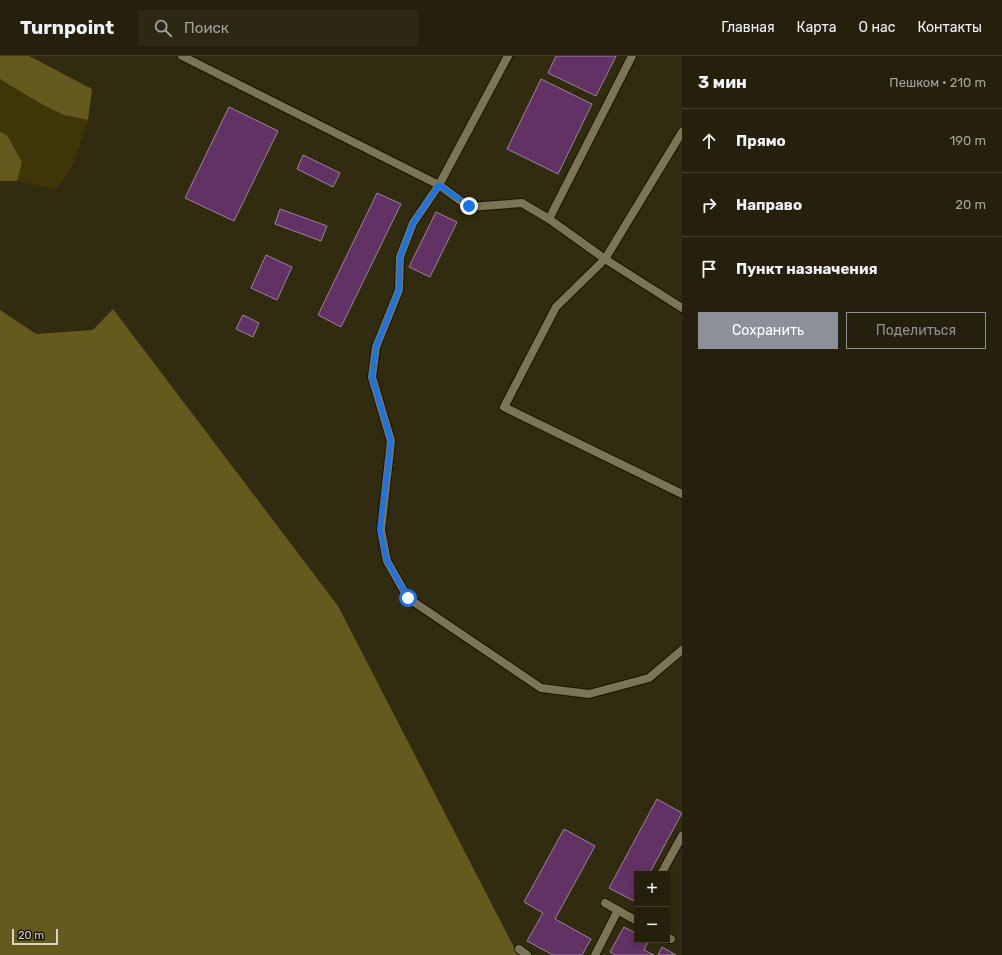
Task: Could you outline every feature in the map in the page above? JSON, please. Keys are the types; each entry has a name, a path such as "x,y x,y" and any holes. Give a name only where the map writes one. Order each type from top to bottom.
{"lane":[{"path":"182,56 439,185 469,206 522,203 549,219 605,259 682,308"},
{"path":"508,56 439,185 413,223 400,257 399,290 376,347 372,377 391,441 380,530 387,561 408,598 541,688 589,694 649,678 682,650"},
{"path":"549,219 632,56"},
{"path":"682,132 605,259 556,307 504,407 682,494"},
{"path":"663,871 682,836"},
{"path":"605,902 634,918"},
{"path":"595,955 618,910"},
{"path":"518,949 528,955"}],"shaded area":[{"path":"0,56 29,56 92,89 88,120 64,115 45,106 0,79"},
{"path":"0,79 45,106 64,115 88,120 72,167 56,189 17,181 22,162 7,135 0,132"},
{"path":"0,132 7,135 22,162 17,181 0,181"},
{"path":"113,309 338,606 518,955 0,955 0,310 36,334 93,330"}],"building":[{"path":"556,56 616,56 596,96 548,73"},
{"path":"541,79 592,104 558,174 507,149"},
{"path":"229,107 278,131 234,221 185,198"},
{"path":"303,155 340,173 333,187 297,169"},
{"path":"377,193 401,204 341,327 318,315"},
{"path":"280,209 327,226 321,241 275,224"},
{"path":"436,212 457,222 430,277 409,267"},
{"path":"266,255 292,267 277,300 251,288"},
{"path":"243,315 259,323 253,337 236,329"},
{"path":"657,799 682,813 651,871 634,871 634,901 609,888"},
{"path":"564,829 595,846 555,919 591,939 582,955 553,955 527,941 543,913 524,902"},
{"path":"624,927 634,932 634,943 648,943 644,950 654,955 615,955 610,952"},
{"path":"662,947 676,955 658,955"}],"route":[{"path":"408,598 387,561 380,530 391,441 372,377 376,347 399,290 400,257 413,223 439,185 469,206"}]}
